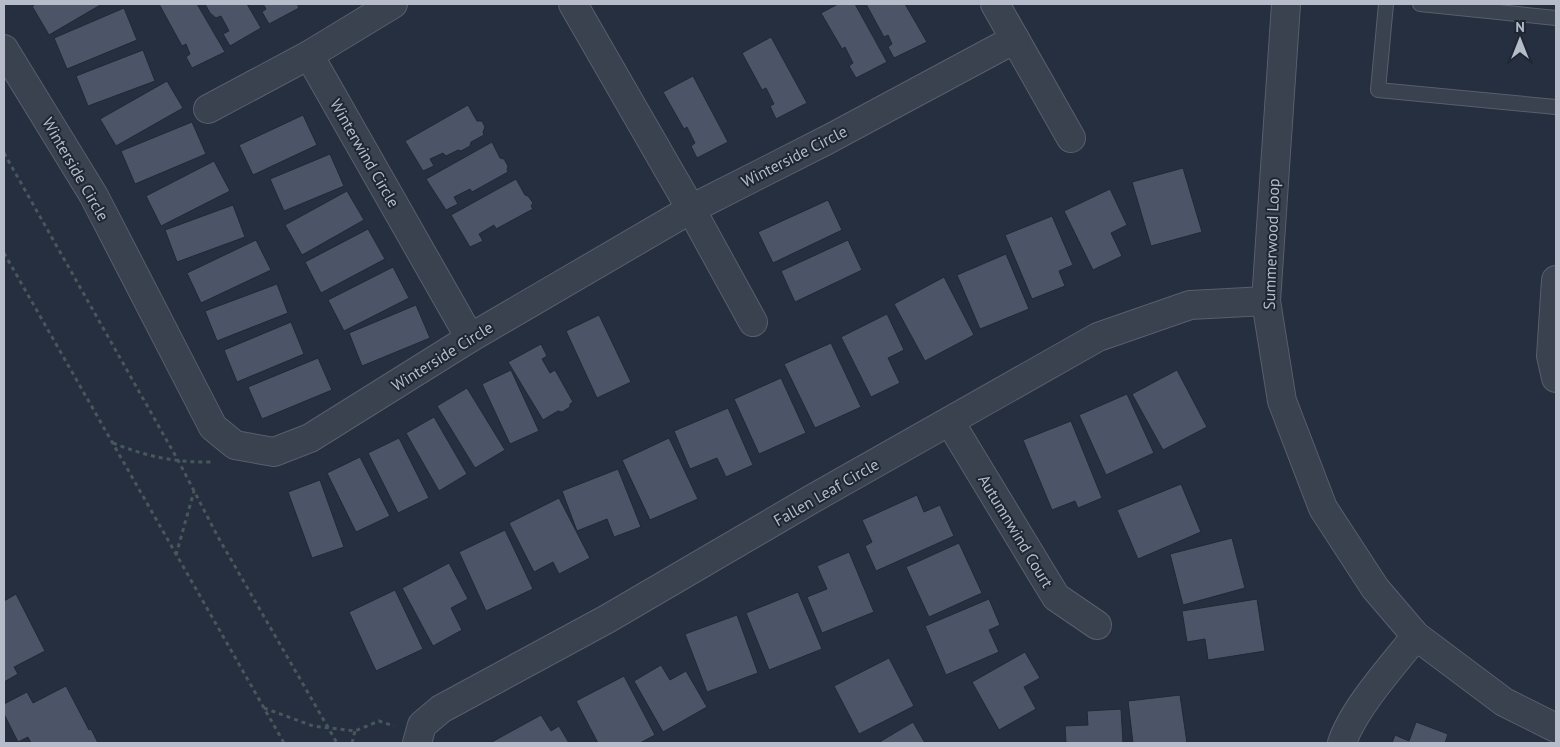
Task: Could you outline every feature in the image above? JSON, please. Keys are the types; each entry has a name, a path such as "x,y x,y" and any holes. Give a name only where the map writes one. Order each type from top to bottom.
{"street":[{"path":"208,109 308,55 393,4"},
{"path":"573,4 691,209 753,322"},
{"path":"995,4 1072,138"},
{"name":"Summerwood Loop","path":"1286,4 1266,301 1282,401 1323,508 1375,588 1416,636 1504,702 1556,728"},
{"name":"Winterside Circle","path":"4,49 94,196 213,427 235,445 274,452 310,438 470,338 691,209 827,140 1014,39"},
{"name":"Winterwind Circle","path":"308,55 470,338"},
{"path":"1556,280 1551,356 1556,378"},
{"name":"Fallen Leaf Circle","path":"418,740 422,725 441,709 607,619 812,499 1098,337 1190,304 1266,301"},
{"name":"Autumnwind Court","path":"950,422 1056,597 1097,625"},
{"path":"1342,743 1344,736 1367,698 1416,636"}],"lane":[{"path":"1386,4 1378,90 1556,107"},
{"path":"1420,4 1556,18"}],"path":[{"path":"4,153 180,462 218,538 337,743"},
{"path":"4,253 284,743"},
{"path":"112,443 147,456 180,462 219,462"},
{"path":"176,555 194,491"},
{"path":"263,707 313,726 329,728 355,730 379,721 418,740"},
{"path":"352,743 355,730"}],"building":[{"path":"36,4 102,4 49,35 32,6"},
{"path":"159,4 197,4 225,52 192,68 186,57 190,54 186,44 182,46"},
{"path":"205,4 247,4 261,28 230,46 223,34 229,31 221,16 216,18 210,13"},
{"path":"263,4 297,4 299,8 269,24 262,12 266,9"},
{"path":"838,4 855,4 887,62 856,78 849,66 853,63 845,47 842,49 821,13"},
{"path":"866,4 905,4 927,42 894,58 888,47 892,44 888,35 884,37"},
{"path":"124,8 137,40 67,69 54,38"},
{"path":"771,37 807,103 776,119 770,106 774,104 766,88 762,90 742,53"},
{"path":"143,50 155,81 88,106 76,76"},
{"path":"693,76 728,142 697,158 691,146 695,143 687,127 684,129 663,92"},
{"path":"167,81 183,108 116,146 100,119"},
{"path":"468,105 477,121 482,121 485,127 484,135 471,142 470,146 461,151 458,150 446,156 443,153 430,159 434,166 423,171 405,141"},
{"path":"303,115 317,145 253,175 239,145"},
{"path":"192,122 206,154 135,184 121,151"},
{"path":"492,142 500,158 504,159 508,166 508,172 472,192 470,189 454,197 458,204 446,210 426,179"},
{"path":"330,154 344,186 284,211 270,179"},
{"path":"214,161 230,191 161,226 146,196"},
{"path":"1183,168 1202,232 1151,246 1132,182"},
{"path":"516,179 525,195 533,203 531,206 533,209 496,229 494,225 479,234 483,241 470,247 451,215"},
{"path":"1110,189 1127,225 1111,233 1122,256 1093,270 1064,211"},
{"path":"347,191 364,220 302,255 285,225"},
{"path":"828,200 842,230 773,263 758,232"},
{"path":"233,205 245,237 177,262 165,230"},
{"path":"1052,216 1073,265 1059,271 1065,286 1032,299 1005,235"},
{"path":"368,229 385,259 321,293 305,262"},
{"path":"256,240 271,270 201,303 187,273"},
{"path":"848,240 862,270 795,302 781,271"},
{"path":"1006,254 1029,309 980,329 957,275"},
{"path":"393,267 409,298 344,331 328,300"},
{"path":"944,277 974,335 925,361 894,304"},
{"path":"277,284 288,313 217,341 205,311"},
{"path":"416,305 430,338 362,366 349,333"},
{"path":"887,314 904,350 888,358 900,383 871,397 841,337"},
{"path":"599,315 631,382 597,398 566,331"},
{"path":"291,322 304,354 237,382 224,350"},
{"path":"831,343 861,407 815,428 784,364"},
{"path":"541,344 547,356 542,359 550,373 555,370 573,402 570,404 570,407 562,412 558,411 543,420 508,362"},
{"path":"318,358 332,390 262,419 248,387"},
{"path":"511,370 539,431 510,444 482,384"},
{"path":"1177,370 1207,427 1163,450 1132,394"},
{"path":"781,378 806,433 759,454 734,399"},
{"path":"467,388 505,450 475,468 437,406"},
{"path":"1127,394 1154,453 1106,475 1079,415"},
{"path":"728,408 753,465 726,477 717,458 690,469 674,431"},
{"path":"434,417 467,474 439,491 406,433"},
{"path":"1071,421 1102,498 1078,508 1075,501 1052,510 1023,440"},
{"path":"399,438 429,498 398,513 368,453"},
{"path":"669,438 698,499 650,520 622,460"},
{"path":"360,457 390,516 356,532 327,473"},
{"path":"618,469 641,527 614,537 607,519 577,531 562,491"},
{"path":"320,480 344,547 312,558 288,492"},
{"path":"1181,484 1201,532 1138,559 1117,510"},
{"path":"917,495 924,512 940,505 954,536 876,571 865,546 872,542 862,520"},
{"path":"559,498 590,558 559,574 553,562 534,572 509,523"},
{"path":"505,530 533,589 486,611 459,552"},
{"path":"1232,538 1245,588 1183,605 1170,554"},
{"path":"959,543 982,593 929,617 906,567"},
{"path":"849,552 874,612 822,633 807,597 827,589 817,566"},
{"path":"449,563 468,599 451,608 462,630 433,646 402,588"},
{"path":"395,590 423,649 376,671 349,612"},
{"path":"798,592 822,649 769,670 746,613"},
{"path":"16,594 45,651 14,667 18,674 4,682 4,601"},
{"path":"989,599 1000,625 989,630 999,652 946,675 925,626"},
{"path":"1257,599 1265,651 1208,660 1205,639 1187,642 1182,611"},
{"path":"737,615 758,673 707,692 685,634"},
{"path":"1025,652 1040,678 1024,687 1036,709 999,730 972,682"},
{"path":"889,658 914,706 859,734 834,686"},
{"path":"661,665 670,680 686,671 707,707 663,732 634,681"},
{"path":"624,676 655,735 640,743 598,743 576,701"},
{"path":"66,686 98,743 31,743 28,737 18,742 4,714 4,704 27,692 33,703"},
{"path":"1180,695 1187,743 1133,743 1128,701"},
{"path":"1121,709 1123,743 1066,743 1065,726 1088,725 1087,711"},
{"path":"541,715 551,731 559,726 569,743 490,743"},
{"path":"913,722 925,743 878,743"},
{"path":"1416,722 1448,734 1445,743 1392,743 1395,735 1409,741"}]}
